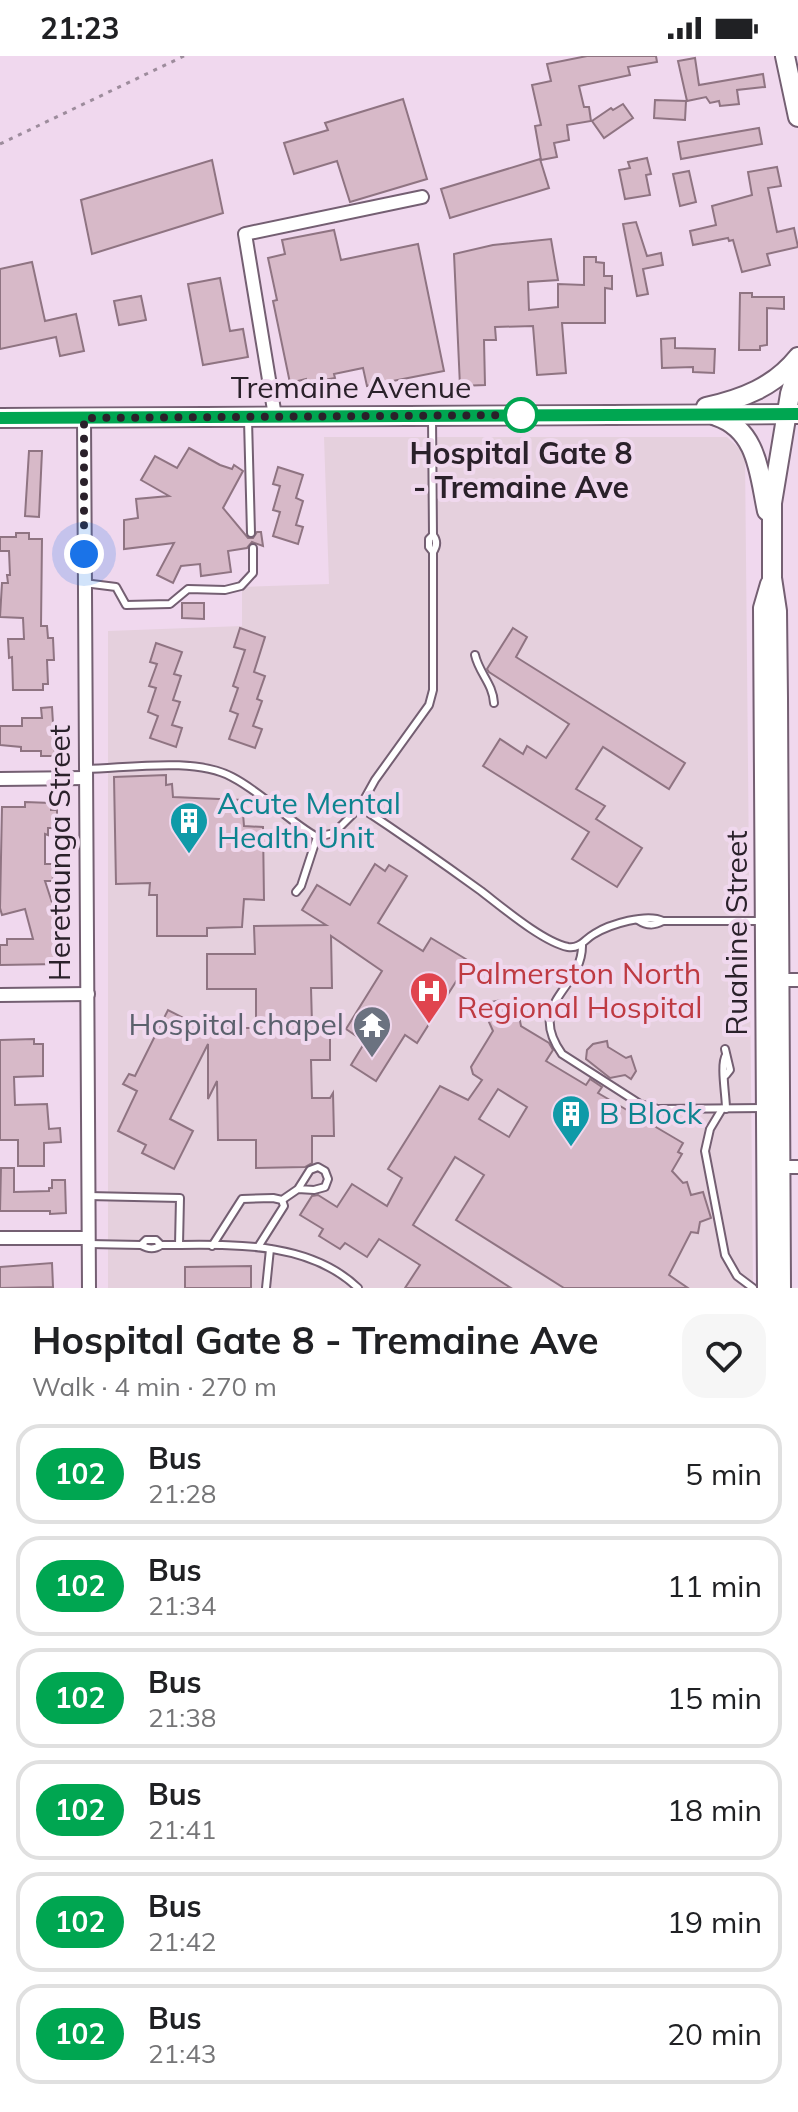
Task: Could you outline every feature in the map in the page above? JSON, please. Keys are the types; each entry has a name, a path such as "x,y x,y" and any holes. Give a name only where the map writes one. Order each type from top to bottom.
{"main road":[{"path":"785,56 798,117"},
{"path":"651,415 705,407 745,396 781,375 798,357"},
{"name":"Ruahine Street","path":"781,1288 782,1167 773,1108 781,980 772,921 763,608 772,578 776,472 792,414 798,368"},
{"path":"699,413 724,419 739,429 749,442 756,457 772,537"},
{"name":"Tremaine Avenue","path":"0,418 792,414"},
{"path":"776,472 798,447"},
{"name":"Ruahine Street","path":"768,1288 782,1167"}],"street":[{"path":"275,416 245,234 422,197"},
{"name":"Heretaunga Street","path":"84,418 89,1288"},
{"path":"0,779 86,774"},
{"path":"0,995 88,994"},
{"path":"0,1238 88,1241"}],"lane":[{"path":"86,774 183,766 218,770 235,778 317,837 334,833 360,807 375,780 422,716 433,690 433,552 436,539 433,535 432,415"},
{"path":"248,417 251,533"},
{"path":"84,583 116,587 126,605 170,604 188,589 225,590 244,583 253,573 253,548"},
{"path":"475,655 493,692 494,703"},
{"path":"360,807 530,927 568,947 582,945 593,934 618,924 638,920 645,925 663,921 772,921"},
{"path":"296,892 301,886 317,837"},
{"path":"582,945 582,959 551,1011 549,1025 553,1042 562,1054 640,1104 658,1109 773,1108"},
{"path":"726,1052 730,1070 726,1075 724,1109 710,1129 705,1151 725,1255 737,1276 753,1288"},
{"path":"212,1246 242,1199 282,1200 298,1189 310,1170 318,1167 325,1171 328,1179 325,1187 298,1189"},
{"path":"88,1196 180,1198 179,1245"},
{"path":"258,1247 284,1206 282,1200"},
{"path":"88,1241 147,1248 179,1245 283,1249 309,1259 351,1281 358,1288"},
{"path":"266,1288 270,1249"},
{"path":"768,1288 774,1285 781,1267"}],"path":[{"path":"0,144 184,56"}],"shaded area":[{"name":"Palmerston North Regional Hospital","path":"324,437 727,437 745,454 753,1288 108,1288 108,631 242,626 242,587 329,584"}],"building":[{"path":"587,56 656,56 657,62 628,67 630,75 579,86 584,107 589,107 591,121 567,125 569,140 554,143 557,157 541,160 535,126 541,125 532,85 551,81 547,64"},
{"path":"695,58 699,85 763,74 765,87 737,90 739,104 720,106 719,101 710,103 706,97 687,101 678,61"},
{"path":"403,99 427,179 350,202 337,161 294,174 284,143 328,130 325,123"},
{"path":"655,100 686,101 685,120 654,118"},
{"path":"623,104 633,118 604,138 592,121"},
{"path":"759,128 762,144 681,159 678,142"},
{"path":"647,158 651,174 646,175 650,195 625,199 619,170 630,168 628,162"},
{"path":"540,159 549,188 450,218 441,189"},
{"path":"212,160 223,213 92,254 81,200"},
{"path":"777,167 781,186 768,188 777,232 794,228 798,247 767,254 770,265 742,272 733,240 729,241 728,238 693,245 690,231 716,225 712,206 752,195 748,172"},
{"path":"689,171 696,202 680,206 673,174"},
{"path":"636,222 647,256 661,253 663,265 643,269 648,294 637,296 623,224"},
{"path":"334,230 341,260 418,244 444,371 367,386 363,368 334,374 335,378 290,383 273,301 277,300 268,258 285,254 282,240"},
{"path":"551,239 558,280 528,282 529,310 558,307 558,284 584,285 584,257 596,257 596,262 604,263 604,276 612,276 612,289 605,288 605,323 562,323 566,373 537,375 533,326 495,327 496,340 484,340 485,385 460,386 454,254 493,245"},
{"path":"32,262 45,321 76,314 84,351 60,356 56,337 0,349 0,269"},
{"path":"220,278 230,331 243,329 248,357 203,365 188,284"},
{"path":"740,293 752,293 752,297 784,297 784,309 767,308 767,345 760,346 760,350 739,350"},
{"path":"141,296 146,320 119,325 114,301"},
{"path":"675,338 675,348 715,349 714,373 693,372 693,367 662,368 661,339"},
{"path":"189,448 220,465 232,469 234,465 243,471 223,508 248,538 261,532 263,546 252,542 247,548 228,551 231,572 201,576 200,564 181,566 173,583 157,575 174,543 124,549 124,520 138,518 136,499 169,496 141,480 155,456 177,468"},
{"path":"29,451 42,451 39,517 25,516"},
{"path":"278,467 303,475 296,498 303,501 296,525 303,527 298,544 273,536 280,512 273,510 280,486 273,484"},
{"path":"16,533 29,533 29,539 42,539 41,626 47,626 48,638 53,638 54,660 47,660 48,684 43,684 43,690 13,690 8,639 24,639 23,618 0,617 2,583 8,583 7,575 10,575 9,551 0,551 0,537 16,537"},
{"path":"182,603 204,603 204,619 182,618"},
{"path":"240,628 265,637 254,672 265,676 257,699 262,701 253,726 262,729 255,748 229,739 238,714 230,711 238,688 233,686 245,650 234,647"},
{"path":"513,628 527,637 516,657 685,763 669,789 603,747 576,789 605,806 596,819 642,848 617,887 572,859 589,832 483,766 500,739 523,754 527,746 546,758 569,724 487,669"},
{"path":"156,643 182,652 174,674 181,676 173,700 180,702 172,725 182,728 176,747 150,738 158,716 148,712 156,688 149,686 157,664 150,662"},
{"path":"52,707 55,756 41,756 41,751 21,751 21,747 0,745 0,726 22,726 22,718 42,718 41,708"},
{"name":"Acute Mental Health Unit","path":"166,775 166,785 172,784 173,797 242,800 244,826 263,827 264,900 244,899 242,927 207,928 207,936 157,936 157,895 149,895 150,883 116,884 114,777"},
{"path":"25,802 51,803 51,810 57,810 57,828 48,828 48,835 45,834 45,864 52,864 53,881 45,881 59,924 59,964 0,965 0,945 7,945 7,939 33,939 25,909 2,915 0,908 2,807 25,807"},
{"path":"375,864 385,871 389,865 407,876 378,923 423,951 431,938 469,961 417,1043 405,1035 376,1081 351,1065 365,1042 346,1029 382,971 331,936 332,988 311,988 312,1024 330,1024 330,1060 311,1060 312,1098 330,1098 333,1093 334,1136 312,1136 312,1163 305,1167 256,1168 256,1140 218,1140 217,1081 208,1099 208,1044 170,1119 193,1131 174,1169 142,1153 146,1145 118,1131 137,1091 123,1084 129,1074 135,1076 168,1010 203,1028 256,1028 256,989 207,989 207,954 255,954 254,926 326,925 302,910 317,885 350,905"},
{"path":"501,1000 518,1011 521,1026 549,1043 553,1050 546,1061 586,1085 590,1079 602,1087 598,1093 683,1143 678,1152 682,1154 672,1171 683,1183 687,1182 691,1195 703,1192 711,1218 700,1222 698,1233 691,1232 669,1275 688,1288 564,1288 456,1220 484,1175 455,1157 413,1225 511,1288 405,1288 420,1265 379,1239 367,1257 345,1243 340,1249 319,1236 323,1229 300,1215 312,1196 318,1195 337,1207 352,1184 387,1206 402,1178 388,1169 440,1086 468,1100 482,1080 473,1074 471,1067 493,1031 485,1013 492,1002","holes":["498,1089 527,1107 509,1137 479,1119"]},
{"path":"34,1039 34,1044 43,1044 43,1076 14,1077 15,1105 47,1104 49,1129 60,1128 61,1142 44,1143 44,1166 18,1166 18,1140 0,1140 0,1040"},
{"path":"607,1041 608,1047 626,1058 631,1056 636,1071 631,1079 625,1075 610,1078 586,1059 587,1050 593,1044"},
{"path":"1,1168 14,1168 14,1192 49,1191 52,1180 65,1180 66,1213 0,1211"},
{"path":"52,1263 53,1287 0,1288 0,1267"},
{"path":"251,1266 251,1288 185,1288 185,1267"}],"bus line":[{"name":"102","path":"0,418 798,414"}],"place":[{"name":"Hospital Gate 8 - Tremaine Ave","path":"521,415"},
{"name":"Acute Mental Health Unit","path":"189,855"},
{"name":"Palmerston North Regional Hospital","path":"429,1025"},
{"name":"Hospital chapel","path":"372,1059"},
{"name":"B Block","path":"571,1148"}],"route":[{"path":"84,554 84,418 526,415 521,415"}]}
